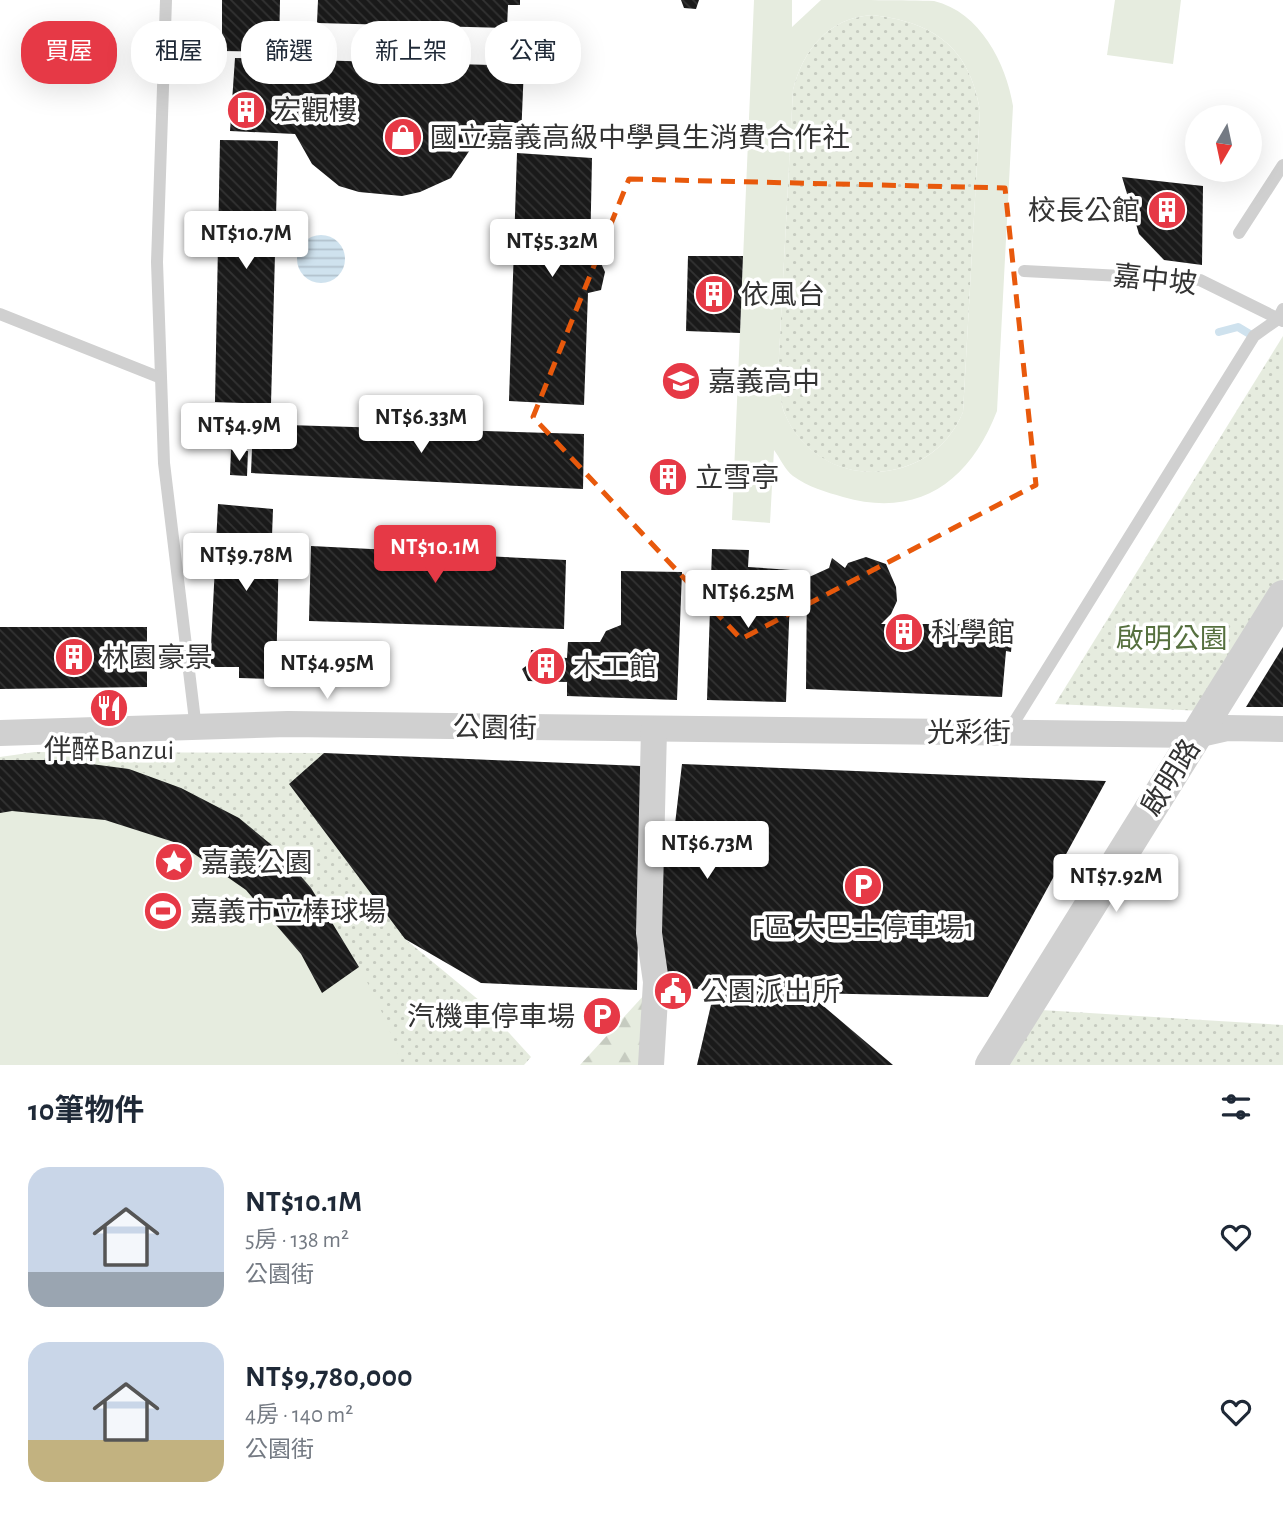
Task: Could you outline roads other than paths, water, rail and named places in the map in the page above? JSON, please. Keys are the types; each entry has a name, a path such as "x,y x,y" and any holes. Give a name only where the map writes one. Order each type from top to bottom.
{"street":[{"name":"啟明路","path":"991,1065 1283,596"},
{"name":"公園街","path":"0,733 196,729 288,724 654,730"},
{"name":"光彩街","path":"654,730 1196,735 1227,728 1283,729"},
{"path":"651,1065 656,982 649,933 654,730"}],"lane":[{"path":"166,0 157,262 164,463 196,729"},
{"path":"1239,233 1283,165"},
{"name":"嘉中坡","path":"1024,271 1199,280 1281,316"},
{"path":"0,314 161,378"},
{"path":"1008,732 1254,336 1281,316"}],"water":[{"path":"321,235 338,242 345,259 338,276 321,283 304,276 297,259 304,242"}],"waterway":[{"path":"1219,332 1238,327 1253,336 1250,340"}],"place":[{"name":"宏觀樓","path":"246,110"},
{"name":"國立嘉義高級中學員生消費合作社","path":"403,137"},
{"name":"校長公館","path":"1167,210"},
{"name":"依風台","path":"714,294"},
{"name":"嘉義高中","path":"681,381"},
{"name":"立雪亭","path":"668,477"},
{"name":"科學館","path":"904,632"},
{"name":"林園豪景","path":"74,657"},
{"name":"木工館","path":"546,666"},
{"name":"伴醉Banzui","path":"109,708"},
{"name":"嘉義公園","path":"174,862"},
{"name":"F區 大巴士停車場1","path":"863,886"},
{"name":"嘉義市立棒球場","path":"163,911"},
{"name":"公園派出所","path":"673,991"},
{"name":"汽機車停車場","path":"602,1016"}],"park label":[{"name":"啟明公園","path":"1172,638"}]}
